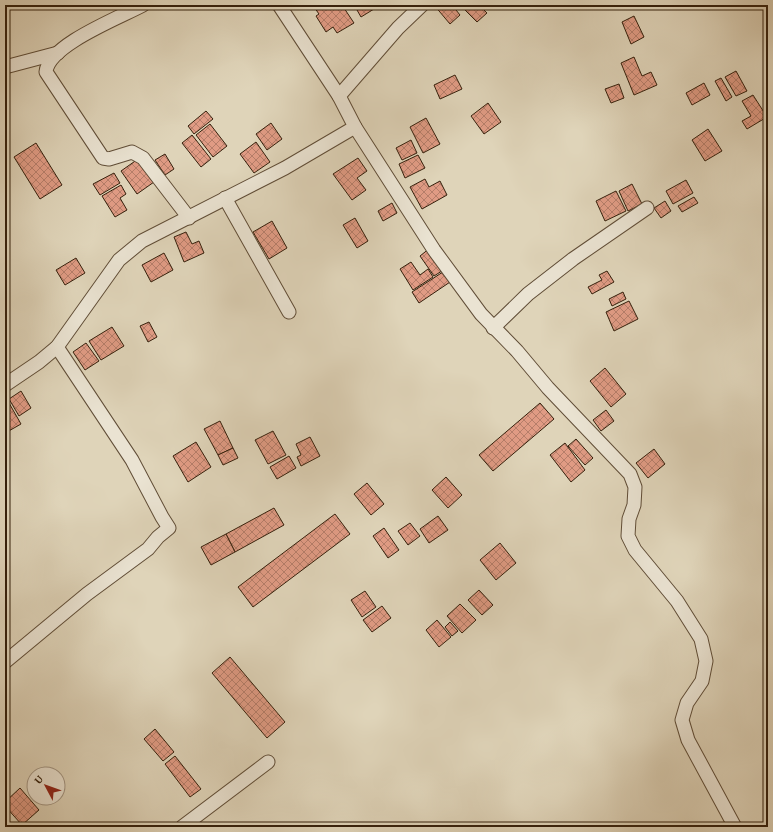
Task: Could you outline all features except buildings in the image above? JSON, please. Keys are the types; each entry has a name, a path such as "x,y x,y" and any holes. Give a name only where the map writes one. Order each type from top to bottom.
{"street":[{"path":"143,5 103,23 80,37 52,57 46,72 102,156 109,159 132,152 139,155 143,158 189,218"},
{"path":"279,5 339,96 355,127 434,250 493,328 630,474 635,487 635,493 634,505 629,519 628,536 635,550 677,601 701,639 706,661 702,681 687,703 682,720 688,740 731,826"},
{"path":"339,96 398,28 422,5"},
{"path":"5,67 58,53"},
{"path":"5,385 39,362 57,347 110,272 124,256 142,241 285,168 355,127"},
{"path":"225,198 289,312"},
{"path":"493,328 516,304 534,289 647,208"},
{"path":"5,662 87,594 148,549 158,537 169,528 132,460 57,347"},
{"path":"182,827 268,762"}]}
